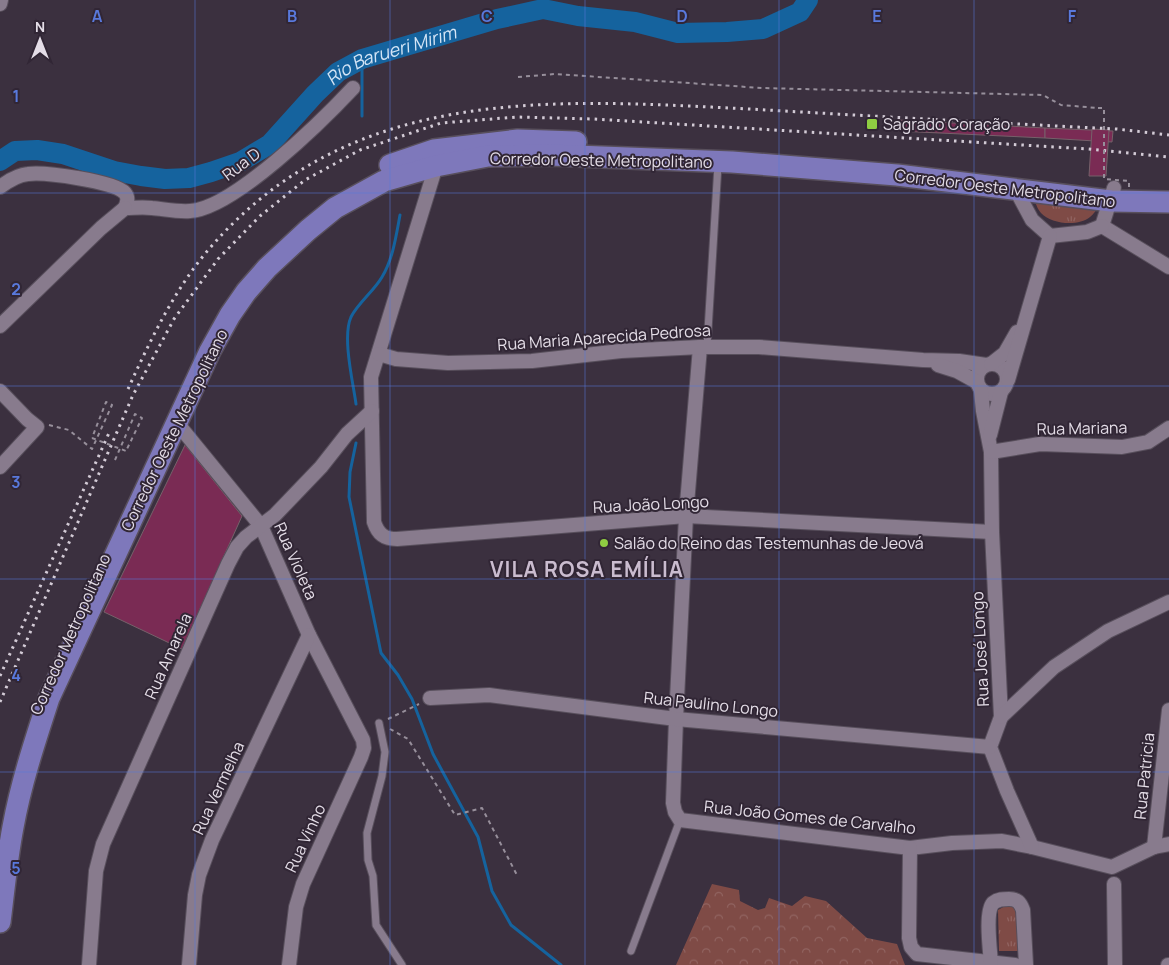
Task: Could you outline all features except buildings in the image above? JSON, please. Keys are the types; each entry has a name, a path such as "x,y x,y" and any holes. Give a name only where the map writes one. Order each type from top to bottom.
{"main road":[{"name":"Corredor Metropolitano","path":"0,850 4,817 23,742 57,659 211,326 234,289 292,228 320,203 347,186 376,170 434,150 518,140 735,149 898,162 1042,180 1118,193 1169,190"},
{"path":"436,166 443,157 518,140"},
{"name":"Corredor Oeste Metropolitano","path":"0,922 8,852 18,802 32,747 49,698 76,636 210,350 246,292 267,268 335,208 384,180 436,166 488,156 550,155 718,162 897,175 1016,190 1118,193 1169,202"},
{"path":"1016,190 1022,184 1042,180"}],"street":[{"path":"0,4 1,0"},
{"name":"Rua D","path":"125,208 191,211 218,203 252,180 316,125 353,88"},
{"path":"372,411 371,377 436,166"},
{"path":"0,187 11,178 26,174 70,177 110,185 119,189 128,198 125,208 101,228 0,326"},
{"path":"1016,190 1032,220 1050,236 1086,232 1102,226 1118,193"},
{"path":"1102,226 1169,267"},
{"name":"Rua José Longo","path":"990,445 1001,392 1007,384 1050,236"},
{"name":"Rua José Longo","path":"990,747 1001,717 992,532 990,445 978,372 1004,353 1024,321"},
{"path":"680,820 675,812 673,803 686,516 704,347"},
{"name":"Rua Maria Aparecida Pedrosa","path":"379,354 396,359 457,363 532,362 621,351 704,347 759,347 989,364"},
{"name":"Rua Maria Aparecida Pedrosa","path":"923,360 957,371 979,386"},
{"path":"989,364 996,364 1004,370 1008,380"},
{"path":"979,386 991,395 1001,392"},
{"path":"0,391 37,427 0,467"},
{"name":"Rua João Longo","path":"372,411 374,522 376,528 385,538 397,539 686,516 992,532"},
{"name":"Rua Amarela","path":"89,965 96,871 104,844 228,564 246,537 275,514 347,434 372,411"},
{"name":"Rua Violeta","path":"176,423 261,526 310,635 359,730"},
{"name":"Rua Mariana","path":"990,445 1040,444 1122,448 1148,442 1169,428"},
{"path":"1001,717 1054,667 1108,631 1169,602"},
{"name":"Rua Vermelha","path":"189,965 193,911 199,875 212,840 310,635"},
{"name":"Rua Paulino Longo","path":"430,698 488,695 676,719 990,747"},
{"name":"Rua Patricia","path":"1154,847 1169,711"},
{"name":"Rua Vinho","path":"289,965 296,907 303,884 364,748 359,730"},
{"path":"990,747 1006,790 1032,847"},
{"name":"Rua João Gomes de Carvalho","path":"680,820 910,848 952,843 1002,841 1112,867 1154,847"},
{"path":"1154,847 1169,844"},
{"path":"910,848 909,938 911,947 917,954 1016,965"},
{"path":"1114,884 1115,965"},
{"path":"991,963 989,912 993,903 1000,899 1014,899 1020,902 1023,910 1026,965"}],"lane":[{"path":"704,347 718,162"},
{"path":"379,723 385,752 382,776 367,833 368,860 373,876 376,925 402,965"},
{"path":"631,951 680,820"}],"path":[{"path":"518,77 555,74 762,88 1043,95 1061,105 1104,108 1104,179 1130,181 1118,193"},
{"path":"37,427 49,425 69,430 92,449 96,440 100,431 112,405 106,402 92,438 101,441 109,444 118,448 126,451 142,418 135,414 131,423 127,432 123,441 119,450 115,460"},
{"path":"402,713 430,698"},
{"path":"379,723 408,739 455,815 482,808 518,877"}],"green space":[{"path":"1035,202 1098,208 1085,220 1065,223 1045,217"},
{"path":"712,884 739,890 740,901 758,910 765,908 769,898 792,906 805,896 826,901 867,938 897,944 905,965 676,965"},
{"path":"1005,906 1013,907 1016,911 1018,951 999,951 998,910"}],"waterway":[{"name":"Rio Barueri Mirim","path":"0,161 15,151 37,150 63,154 114,171 141,176 165,179 189,178 240,162 270,144 315,94 338,72 362,59 497,19 543,9 578,16 635,22 678,33 727,32 763,29 800,12 808,0"},
{"path":"362,59 362,116"},
{"path":"356,404 348,348 351,317 379,282 386,270 394,247 400,215"},
{"path":"356,443 350,472 349,497 381,653 398,675 412,699 433,754 478,837 492,891 511,925 561,965"}],"railway":[{"path":"128,389 154,334 196,265 209,249 265,195 325,156 390,130 458,113 529,105 601,103 675,105 1117,129 1169,135"},
{"path":"0,702 133,395 174,319 218,259 260,216 305,180 360,150 441,123 517,117 594,119 1088,149 1169,157"},
{"path":"0,676 109,433"}],"place":[{"name":"Sagrado Coração","path":"872,124"},
{"name":"Salão do Reino das Testemunhas de Jeová","path":"604,543"}],"district":[{"name":"VILA ROSA EMÍLIA","path":"587,569"}]}
